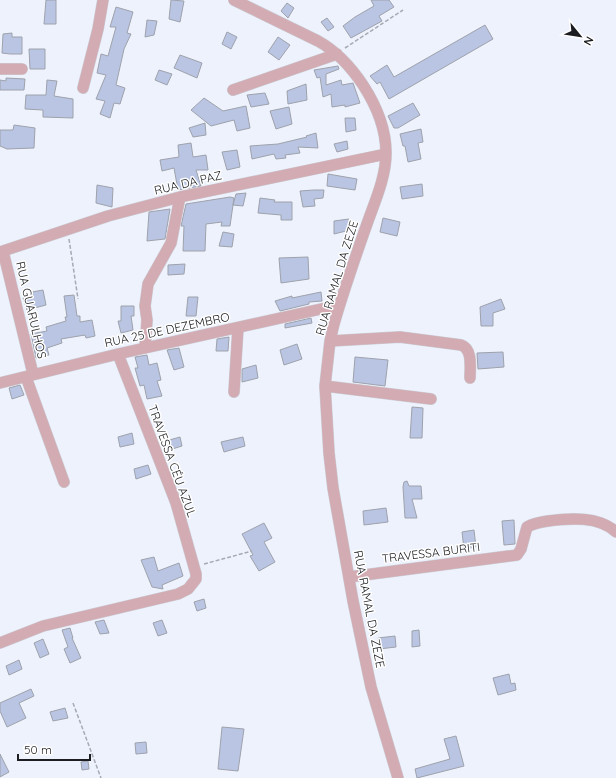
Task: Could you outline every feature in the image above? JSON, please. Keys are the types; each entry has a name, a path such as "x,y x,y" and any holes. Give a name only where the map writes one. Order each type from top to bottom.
{"street":[{"path":"83,88 98,29 103,0"},
{"name":"RUA RAMAL DA ZEZE","path":"234,0 322,44 337,54 353,70 374,104 386,145 382,182 339,305 330,341 325,386 328,454 349,577 372,687 398,778"},
{"path":"233,90 337,54"},
{"path":"0,69 22,69"},
{"name":"RUA DA PAZ","path":"2,251 108,216 180,197 386,154"},
{"path":"145,348 145,306 148,284 171,243 180,197"},
{"name":"RUA GUARULHOS","path":"2,251 29,376 64,482"},
{"name":"RUA 25 DE DEZEMBRO","path":"0,383 118,354 339,305"},
{"path":"234,392 238,328"},
{"path":"330,341 400,337 461,345 464,346 469,352 470,378"},
{"name":"TRAVESSA CÉU AZUL","path":"0,643 43,626 178,594 188,589 196,579 176,502 118,354"},
{"path":"325,386 430,399"},
{"name":"TRAVESSA BURITI","path":"349,577 517,555 521,549 528,527 537,523 577,518 609,527 616,532"}],"path":[{"path":"337,54 403,10"},
{"path":"68,229 78,299"},
{"path":"194,567 252,551"},
{"path":"73,703 101,778"}],"building":[{"path":"46,0 56,0 56,24 44,24"},
{"path":"171,0 184,1 180,22 169,19"},
{"path":"371,0 389,0 394,7 379,16 382,21 351,38 343,26 374,6"},
{"path":"287,3 294,8 288,18 281,11"},
{"path":"116,7 133,12 127,33 131,34 124,49 116,85 125,88 120,104 114,103 110,118 100,114 105,101 96,99 106,75 97,73 101,54 108,56 116,27 110,27"},
{"path":"327,18 334,27 328,31 321,22"},
{"path":"147,20 157,21 154,35 145,37"},
{"path":"485,25 493,39 389,99 380,82 377,84 370,76 387,65 394,77"},
{"path":"227,32 237,37 231,49 222,44"},
{"path":"12,33 12,37 22,37 22,54 2,53 3,34"},
{"path":"278,37 290,45 279,60 268,52"},
{"path":"29,49 45,49 45,69 30,69"},
{"path":"180,55 202,63 197,78 174,68"},
{"path":"338,66 339,69 326,74 326,85 341,80 342,85 353,83 360,103 345,107 345,105 332,107 331,94 323,97 320,77 317,78 314,70"},
{"path":"159,70 172,74 167,85 155,80"},
{"path":"6,78 25,79 24,90 0,90 0,80 6,81"},
{"path":"47,80 57,81 54,96 73,99 73,118 43,117 43,110 25,109 26,95 46,95"},
{"path":"306,84 307,100 288,104 287,91"},
{"path":"265,93 269,104 251,107 247,95"},
{"path":"204,98 223,111 246,106 250,128 237,131 234,120 211,126 191,110"},
{"path":"413,103 420,115 398,128 394,128 388,116"},
{"path":"289,107 292,124 276,129 270,111"},
{"path":"345,118 355,118 356,130 346,132"},
{"path":"205,123 206,135 193,137 189,128"},
{"path":"14,125 35,128 34,148 7,149 0,146 0,130 13,130"},
{"path":"421,129 423,142 418,143 421,159 408,162 405,146 403,146 400,134"},
{"path":"316,133 318,148 298,147 300,153 285,155 286,158 276,159 274,154 252,159 250,146 278,144 307,137 306,136"},
{"path":"347,141 348,149 337,152 334,144"},
{"path":"191,143 193,157 206,155 208,170 196,170 201,186 178,190 174,168 162,171 160,160 179,157 178,145"},
{"path":"237,150 240,167 227,170 222,152"},
{"path":"328,174 357,179 355,190 327,186"},
{"path":"422,184 423,196 402,199 400,187"},
{"path":"97,185 113,188 112,207 96,203"},
{"path":"324,190 323,198 314,199 315,206 303,207 300,191"},
{"path":"246,193 243,206 233,205 236,194"},
{"path":"230,197 234,198 230,226 221,226 222,222 206,224 205,251 183,251 184,226 181,226 186,204"},
{"path":"260,198 275,200 274,202 292,202 292,220 281,220 281,215 258,213"},
{"path":"170,209 165,239 147,241 149,212"},
{"path":"383,218 400,222 397,236 380,232"},
{"path":"349,219 350,230 334,234 334,221"},
{"path":"223,232 234,234 232,247 219,246"},
{"path":"308,257 309,279 281,283 279,258"},
{"path":"185,264 184,274 168,275 168,265"},
{"path":"43,290 46,305 27,310 23,298 33,297 32,292"},
{"path":"321,292 322,301 309,302 309,304 280,311 275,301 292,296 292,298"},
{"path":"74,295 77,316 80,316 80,322 92,320 95,336 86,338 85,335 61,339 62,343 47,348 49,355 36,358 31,334 47,331 46,327 66,321 65,317 67,317 64,296"},
{"path":"188,297 198,297 196,316 186,316"},
{"path":"501,299 505,309 493,313 493,326 481,326 480,307"},
{"path":"121,306 134,306 134,316 131,316 133,330 121,333 118,321 121,321"},
{"path":"311,318 312,323 285,328 285,324"},
{"path":"229,337 228,351 216,351 217,339"},
{"path":"297,344 302,359 284,365 280,350"},
{"path":"179,348 184,367 174,370 167,350"},
{"path":"503,352 504,367 478,369 477,353"},
{"path":"147,355 149,365 157,363 161,380 157,381 162,396 147,399 144,385 140,386 135,368 138,368 135,357"},
{"path":"355,357 388,360 385,386 353,382"},
{"path":"256,365 258,378 242,382 242,369"},
{"path":"20,385 24,395 12,399 9,388"},
{"path":"412,407 423,408 422,438 410,438"},
{"path":"132,433 134,444 120,447 118,437"},
{"path":"180,437 182,446 169,450 166,441"},
{"path":"243,437 245,446 224,452 221,442"},
{"path":"148,465 151,474 136,479 134,469"},
{"path":"407,481 409,486 421,486 422,499 412,499 417,518 405,518 403,487 404,482"},
{"path":"386,508 388,522 364,525 363,511"},
{"path":"514,520 515,544 504,545 502,521"},
{"path":"264,523 272,538 264,542 275,562 259,571 250,556 253,555 242,534"},
{"path":"474,530 476,547 464,549 462,532"},
{"path":"154,557 158,571 179,563 183,576 162,585 163,589 152,587 141,560"},
{"path":"204,599 206,608 197,611 194,602"},
{"path":"104,620 109,633 100,634 95,622"},
{"path":"162,620 167,633 158,636 153,623"},
{"path":"70,628 72,638 81,658 70,663 64,649 68,647 62,630"},
{"path":"419,630 420,646 412,647 412,631"},
{"path":"395,636 396,647 379,649 378,638"},
{"path":"43,639 49,654 40,658 34,643"},
{"path":"19,660 22,669 9,675 6,666"},
{"path":"509,674 511,684 515,683 516,690 498,695 493,678"},
{"path":"31,689 34,696 19,703 26,718 7,727 0,711 0,703"},
{"path":"65,708 68,718 53,721 50,712"},
{"path":"222,727 244,729 238,771 218,769"},
{"path":"456,736 464,766 417,778 415,769 450,759 444,739"},
{"path":"146,742 147,753 136,754 135,743"},
{"path":"0,754 9,772 0,777"},
{"path":"88,761 89,769 82,770 81,762"}]}
